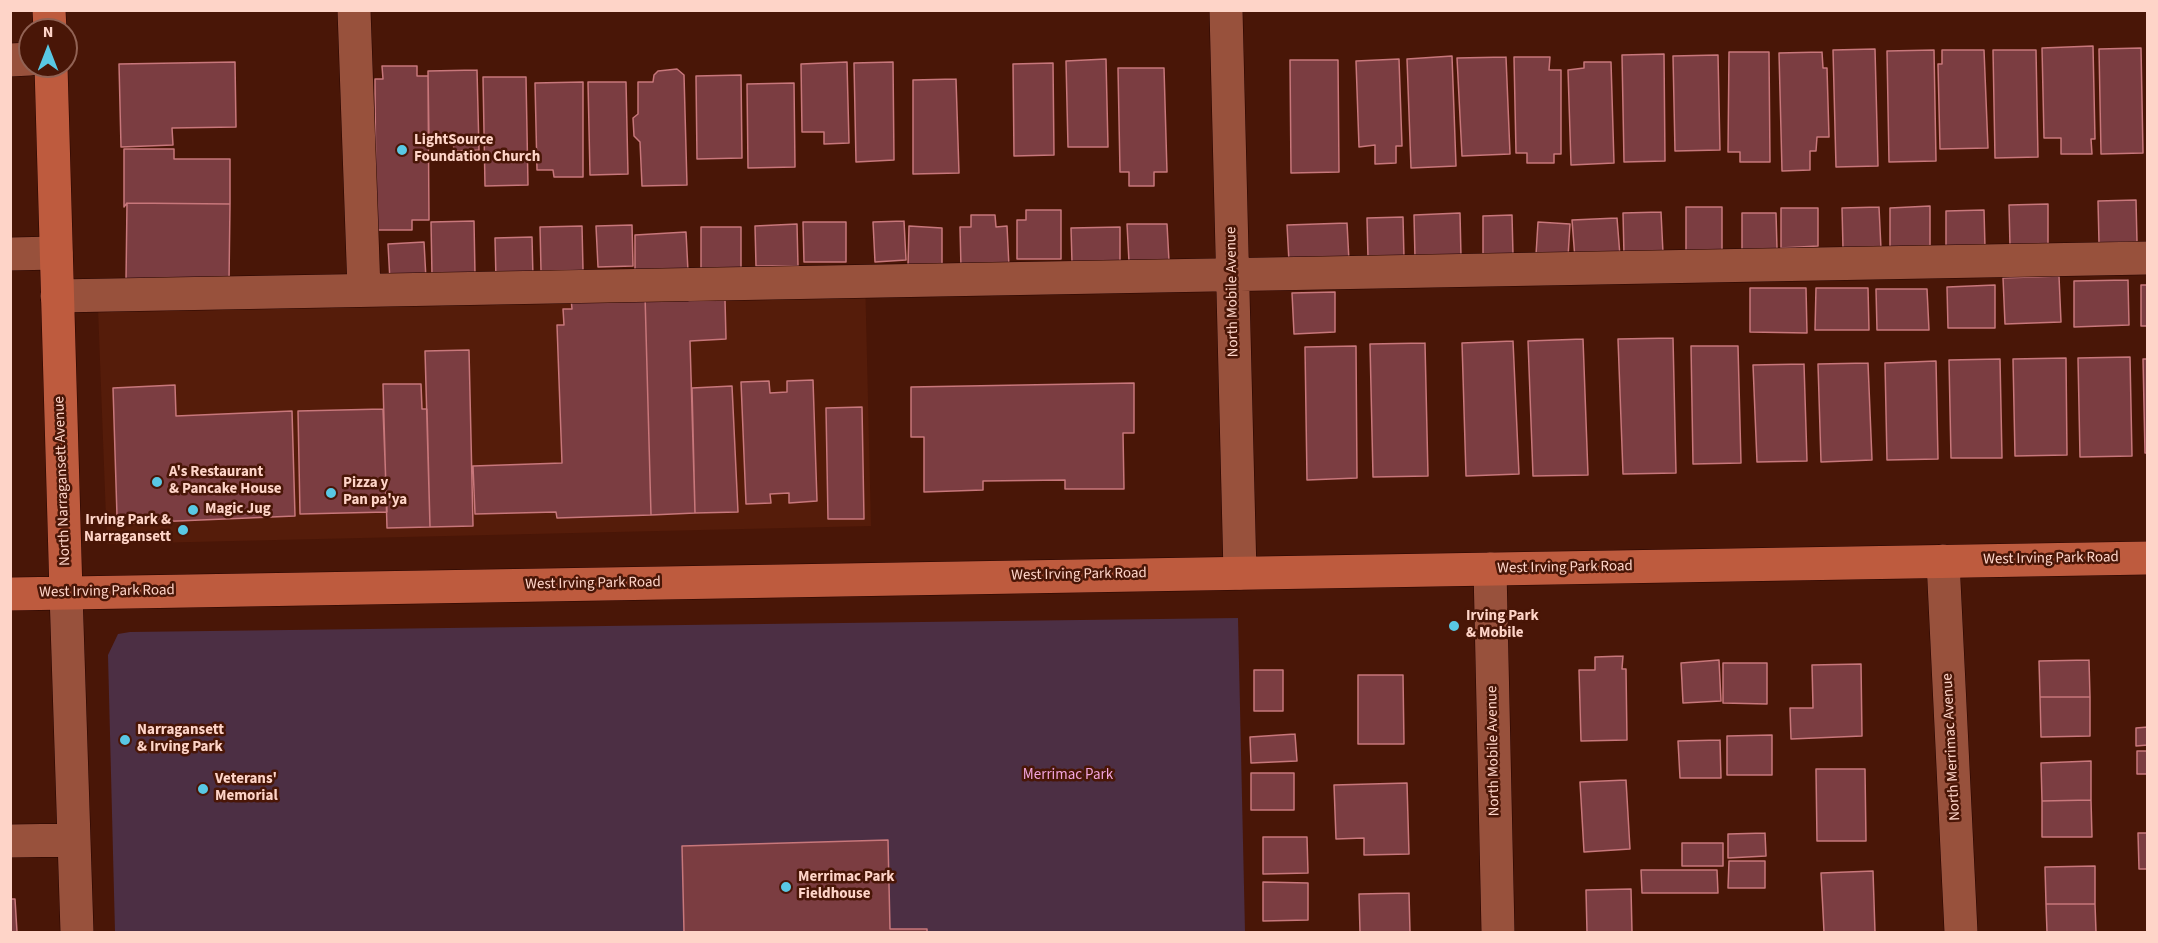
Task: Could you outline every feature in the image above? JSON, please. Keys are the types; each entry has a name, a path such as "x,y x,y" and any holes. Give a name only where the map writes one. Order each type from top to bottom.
{"main road":[{"name":"North Narragansett Avenue","path":"51,78 66,593"},
{"name":"West Irving Park Road","path":"10,594 2148,558"}],"street":[{"path":"354,10 364,290"},
{"name":"North Mobile Avenue","path":"1226,10 1240,573"},
{"path":"10,254 56,253"},
{"path":"57,296 2148,258"},
{"name":"North Merrimac Avenue","path":"1943,561 1961,933"},
{"name":"North Mobile Avenue","path":"1490,569 1498,933"},
{"name":"North Narragansett Avenue","path":"66,593 77,933"},
{"path":"10,841 74,840"}],"shaded area":[{"path":"865,275 871,526 107,544 97,282"}],"green space":[{"name":"Merrimac Park","path":"1238,618 1245,932 115,932 108,655 118,634 130,632"}],"building":[{"path":"2093,46 2095,139 2091,139 2092,154 2061,154 2061,138 2044,138 2042,48"},
{"path":"2141,48 2143,153 2101,154 2099,49"},
{"path":"1875,49 1878,166 1836,167 1833,50"},
{"path":"1934,50 1936,161 1889,162 1887,51"},
{"path":"1942,50 1984,50 1988,148 1940,149 1938,64 1942,64"},
{"path":"1993,50 2036,50 2038,157 1995,158"},
{"path":"1729,52 1769,52 1770,162 1740,162 1740,152 1728,152"},
{"path":"1822,52 1823,68 1827,68 1829,137 1817,137 1816,151 1810,151 1810,170 1782,171 1779,53"},
{"path":"1664,54 1665,161 1624,162 1622,55"},
{"path":"1718,55 1720,150 1675,151 1673,56"},
{"path":"1452,56 1456,166 1411,168 1407,59"},
{"path":"1506,57 1510,154 1462,156 1457,58"},
{"path":"1514,57 1550,57 1549,70 1561,70 1561,154 1554,154 1554,163 1527,163 1527,153 1516,153"},
{"path":"1106,59 1108,147 1068,147 1066,61"},
{"path":"1399,59 1402,146 1396,146 1396,163 1375,164 1375,145 1359,147 1356,61"},
{"path":"1290,60 1338,60 1339,172 1291,173"},
{"path":"235,62 236,127 172,128 173,145 121,147 119,64"},
{"path":"847,62 849,143 824,144 824,132 802,132 801,64"},
{"path":"893,62 894,160 856,162 854,63"},
{"path":"1584,62 1611,62 1614,163 1571,165 1568,70 1584,68"},
{"path":"1053,63 1054,155 1014,156 1013,64"},
{"name":"LightSource Foundation Church","path":"382,66 417,66 417,76 428,76 429,220 412,220 412,230 376,230 375,79 383,79"},
{"path":"1118,68 1164,68 1167,172 1154,172 1154,186 1129,186 1129,172 1120,172"},
{"path":"677,69 684,75 687,185 642,186 640,142 634,136 633,118 638,114 638,82 653,82 654,75 658,71"},
{"path":"477,70 479,150 454,151 453,140 429,140 428,71"},
{"path":"741,75 742,158 697,159 696,76"},
{"path":"483,77 526,77 528,185 485,186"},
{"path":"956,79 959,173 913,174 913,80"},
{"path":"583,82 583,177 554,177 553,170 537,170 535,83"},
{"path":"588,82 626,82 628,174 590,175"},
{"path":"794,83 795,167 748,168 747,84"},
{"path":"124,149 174,149 174,159 230,159 230,204 127,203 124,207"},
{"path":"2136,200 2137,242 2099,243 2098,201"},
{"path":"127,203 230,204 229,282 126,281"},
{"path":"2048,204 2048,245 2010,246 2009,205"},
{"path":"1930,206 1930,247 1890,249 1890,208"},
{"path":"1686,207 1722,207 1722,252 1686,253"},
{"path":"1879,207 1881,249 1843,249 1842,208"},
{"path":"1781,208 1818,208 1818,246 1781,248"},
{"path":"1026,210 1061,210 1061,259 1017,259 1017,220 1026,220"},
{"path":"1984,210 1985,248 1946,249 1946,211"},
{"path":"1661,212 1663,253 1624,255 1623,213"},
{"path":"1460,213 1461,257 1415,258 1414,215"},
{"path":"1742,213 1776,213 1777,249 1742,250"},
{"path":"971,215 995,215 996,227 1007,226 1009,267 961,269 960,227 971,227"},
{"path":"1512,215 1513,255 1483,256 1483,216"},
{"path":"1403,217 1404,258 1368,258 1367,218"},
{"path":"1617,218 1620,256 1575,259 1572,220"},
{"path":"474,221 475,275 432,276 431,222"},
{"path":"904,221 906,260 875,262 873,222"},
{"path":"803,222 846,222 846,262 804,262"},
{"path":"1538,222 1570,224 1568,257 1536,255"},
{"path":"1347,223 1349,261 1289,262 1287,225"},
{"path":"797,224 798,266 756,266 755,226"},
{"path":"1127,224 1167,224 1169,261 1129,262"},
{"path":"632,225 633,266 598,267 596,226"},
{"path":"582,226 583,270 541,271 540,227"},
{"path":"909,226 942,228 942,266 908,266"},
{"path":"701,227 741,227 741,269 701,269"},
{"path":"1120,227 1120,261 1072,263 1071,228"},
{"path":"686,232 688,271 635,273 635,235"},
{"path":"532,237 533,278 496,280 495,238"},
{"path":"424,242 426,279 390,281 388,244"},
{"path":"2059,276 2061,322 2005,324 2003,278"},
{"path":"2128,280 2129,325 2074,327 2074,281"},
{"path":"1995,285 1995,328 1948,328 1947,287"},
{"path":"2141,285 2148,285 2148,326 2141,326"},
{"path":"1750,288 1806,288 1807,333 1750,332"},
{"path":"1816,288 1868,288 1869,330 1815,330"},
{"path":"1876,289 1927,289 1929,330 1877,330"},
{"path":"1335,292 1335,332 1294,334 1292,293"},
{"path":"689,293 689,301 725,300 726,339 690,341 695,513 651,515 645,295"},
{"path":"645,295 651,515 557,518 556,512 475,514 473,466 562,463 557,325 564,325 563,309 572,309 571,298"},
{"path":"1673,338 1676,473 1623,474 1618,339"},
{"path":"1583,339 1588,475 1533,476 1528,341"},
{"path":"1513,341 1519,474 1466,476 1462,343"},
{"path":"1425,343 1428,476 1373,477 1370,344"},
{"path":"1356,346 1357,478 1307,480 1305,347"},
{"path":"1691,346 1738,346 1741,463 1693,464"},
{"path":"469,350 473,526 430,527 425,351"},
{"path":"2130,357 2132,456 2080,457 2078,358"},
{"path":"2066,358 2067,455 2015,456 2013,359"},
{"path":"2000,359 2002,458 1951,458 1949,360"},
{"path":"2143,359 2148,359 2148,453 2145,453"},
{"path":"1936,361 1938,459 1887,460 1885,363"},
{"path":"1868,363 1872,460 1821,462 1818,364"},
{"path":"1804,364 1807,461 1757,462 1753,365"},
{"path":"813,380 817,501 789,503 789,493 770,494 771,503 746,504 741,382 769,381 770,393 787,392 787,381"},
{"path":"1134,383 1134,433 1123,433 1124,489 1065,489 1065,480 983,481 983,490 924,492 924,437 911,437 911,387"},
{"path":"383,384 421,384 422,409 427,409 430,527 387,528"},
{"path":"175,385 176,416 292,411 295,516 130,523 120,521 117,516 113,388"},
{"path":"732,386 738,512 695,513 692,388"},
{"path":"862,407 864,519 828,519 826,408"},
{"path":"383,409 387,512 300,514 298,411"},
{"path":"1623,656 1622,669 1626,669 1627,740 1581,741 1579,670 1595,670 1595,657"},
{"path":"1719,660 1721,701 1683,703 1681,663"},
{"path":"2089,660 2090,697 2040,697 2039,661"},
{"path":"1723,663 1767,663 1767,704 1723,703"},
{"path":"1861,664 1862,736 1791,739 1790,708 1813,708 1812,665"},
{"path":"1254,670 1283,670 1283,711 1254,711"},
{"path":"1358,675 1403,675 1404,744 1358,744"},
{"path":"2040,697 2090,697 2090,736 2041,737"},
{"path":"2148,727 2148,745 2136,746 2136,728"},
{"path":"1295,734 1297,761 1251,763 1250,737"},
{"path":"1772,735 1772,775 1727,775 1727,736"},
{"path":"1720,740 1721,778 1680,778 1678,741"},
{"path":"2137,751 2148,751 2148,774 2137,774"},
{"path":"2091,761 2091,800 2042,801 2041,763"},
{"path":"1816,769 1865,769 1866,841 1817,841"},
{"path":"1251,773 1294,773 1294,810 1251,810"},
{"path":"1626,780 1630,849 1584,852 1580,782"},
{"path":"1407,783 1409,854 1364,855 1364,838 1336,839 1334,785"},
{"path":"2091,800 2092,837 2042,837 2042,801"},
{"path":"1765,833 1766,856 1728,858 1728,834"},
{"path":"2138,833 2148,833 2148,869 2139,869"},
{"path":"1263,837 1307,837 1308,873 1263,874"},
{"name":"Merrimac Park Fieldhouse","path":"888,840 890,929 927,929 927,932 684,932 682,846"},
{"path":"1682,843 1723,843 1723,866 1682,866"},
{"path":"1729,861 1765,861 1765,888 1728,888"},
{"path":"2095,866 2095,904 2046,904 2045,867"},
{"path":"1641,870 1717,870 1718,893 1642,893"},
{"path":"1873,871 1875,932 1824,932 1821,873"},
{"path":"1263,882 1308,883 1308,920 1263,921"},
{"path":"1631,889 1632,932 1587,932 1586,890"},
{"path":"1409,893 1410,932 1360,932 1359,894"},
{"path":"10,899 15,899 17,932 10,932"},
{"path":"2046,904 2095,904 2096,932 2047,932"}],"place":[{"name":"LightSource Foundation Church","path":"402,150"},
{"name":"A's Restaurant & Pancake House","path":"157,482"},
{"name":"Pizza y Pan pa'ya","path":"331,493"},
{"name":"Magic Jug","path":"193,510"},
{"name":"Irving Park & Narragansett","path":"183,530"},
{"name":"Irving Park & Mobile","path":"1454,626"},
{"name":"Narragansett & Irving Park","path":"125,740"},
{"name":"Veterans' Memorial","path":"203,789"},
{"name":"Merrimac Park Fieldhouse","path":"786,887"}]}
